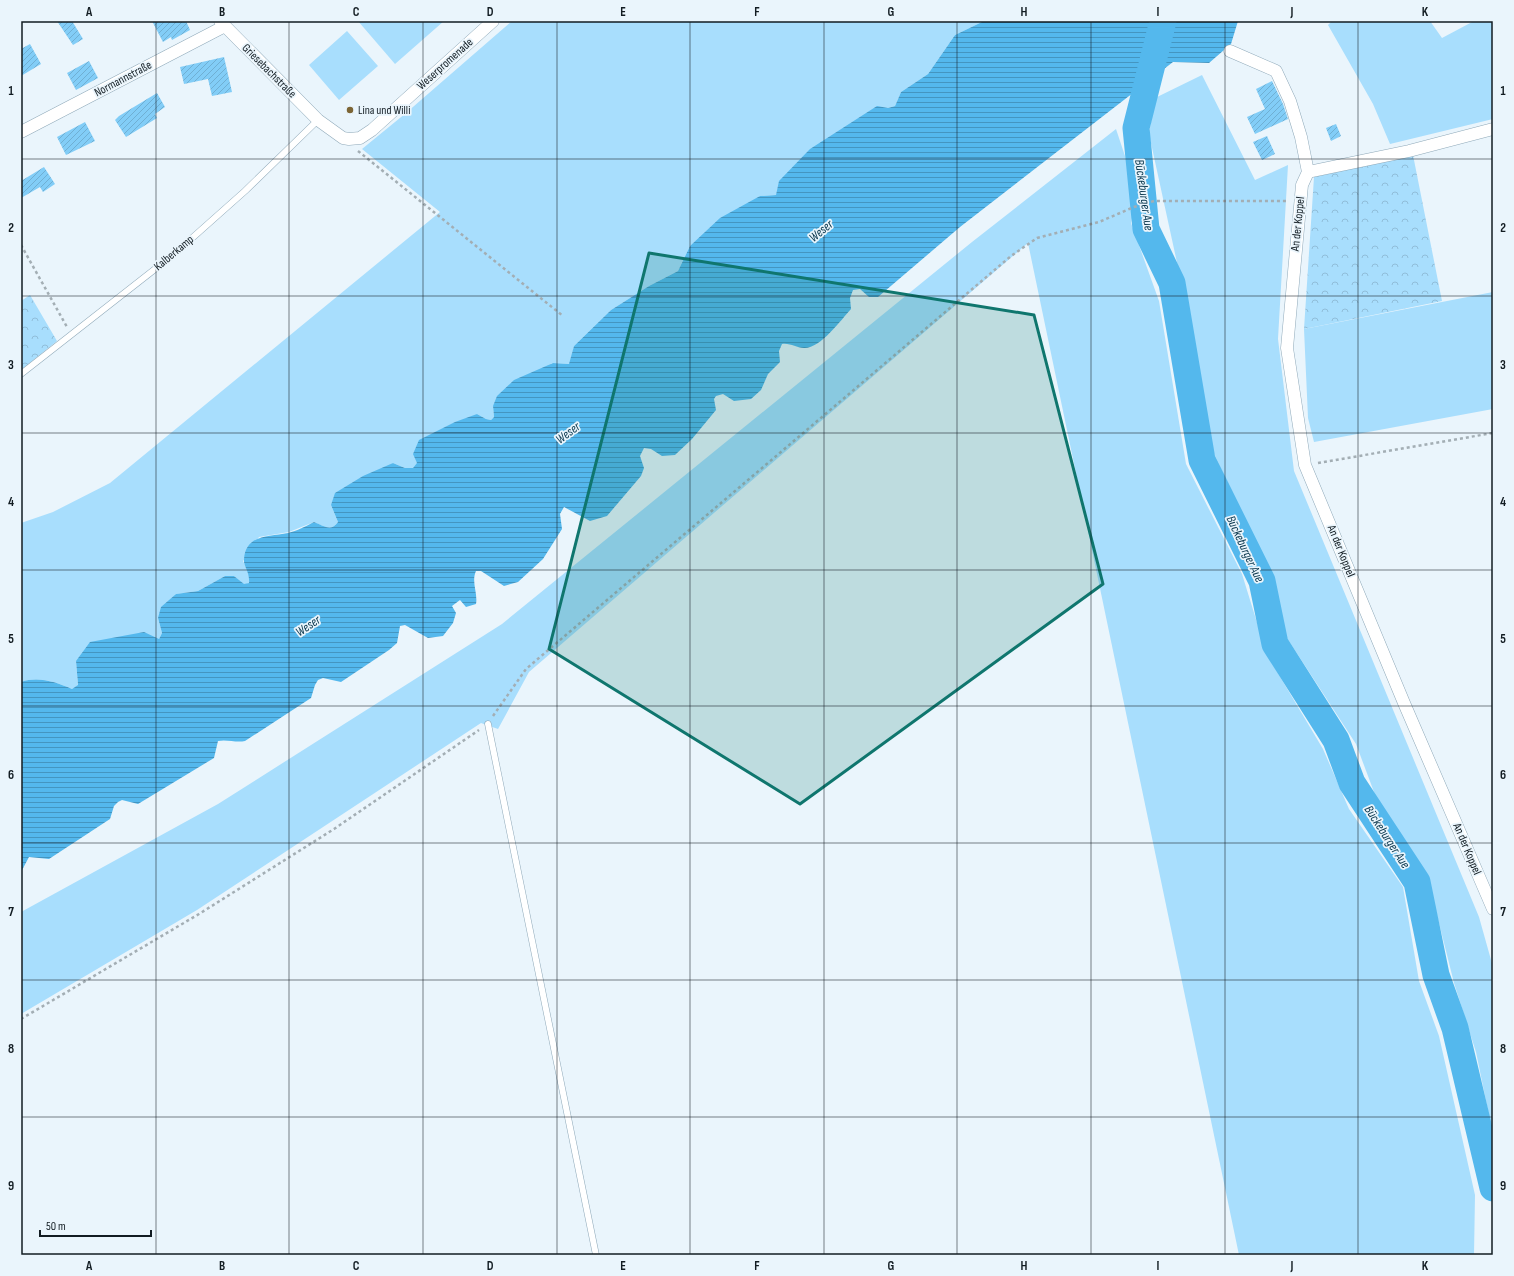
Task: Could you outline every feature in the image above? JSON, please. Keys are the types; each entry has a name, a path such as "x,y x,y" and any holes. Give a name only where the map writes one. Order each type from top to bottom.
{"street":[{"name":"Weserpromenade","path":"349,139 360,138 372,130 493,21"},
{"name":"Griesebachstraße","path":"222,23 318,120"},
{"name":"Normannstraße","path":"21,132 222,23"},
{"path":"1230,51 1276,70 1290,101 1301,137 1308,172 1409,151 1493,130"},
{"path":"318,120 342,138 349,139"},
{"name":"An der Koppel","path":"1308,172 1302,185 1300,201 1287,348 1305,465 1404,703 1493,909"}],"lane":[{"name":"Kalberkamp","path":"21,374 173,255 245,191 318,120"},
{"path":"488,724 596,1255"}],"path":[{"path":"349,139 353,147 563,316"},
{"path":"21,1019 212,906 334,829 488,724 526,669 1011,256 1037,238 1099,222 1134,207 1154,201 1300,201"},
{"path":"21,245 72,335"},
{"path":"1305,465 1493,433"}],"highlighted area":[{"path":"649,253 1034,315 1103,584 800,804 549,649"}],"green space":[{"path":"358,21 444,21 395,64"},
{"path":"512,21 984,21 955,35 928,74 901,92 895,106 888,108 776,195 760,196 690,246 678,271 649,286 611,310 574,346 570,364 552,363 493,406 494,417 491,420 477,414 413,468 405,468 393,463 331,505 338,522 333,527 327,527 314,522 289,532 259,537 243,561 250,575 249,583 244,585 234,576 225,576 198,591 176,594 158,618 162,633 159,639 76,661 78,686 72,689 53,682 40,680 27,680 21,682 21,523 53,512 110,483 440,212 362,149"},
{"path":"1332,21 1430,21 1442,38 1474,21 1493,21 1493,119 1390,144 1373,104 1328,25"},
{"path":"347,31 378,66 339,100 309,65"},
{"path":"1202,75 1255,180 1288,165 1278,339 1294,471 1479,917 1493,967 1493,1135 1476,1052 1454,983 1430,887 1377,800 1356,744 1285,635 1270,574 1212,449 1191,327 1149,134 1155,98"},
{"path":"1116,129 1128,165 1134,207 1131,223 1159,301 1186,464 1242,574 1267,655 1323,749 1349,809 1403,887 1419,981 1439,1036 1475,1195 1474,1255 1239,1255 1028,243 529,672 498,729 481,723 197,910 21,1014 21,912 218,804 502,624 972,242"},
{"path":"1413,155 1442,301 1304,329 1314,177"},
{"path":"1493,292 1493,409 1314,442 1308,418 1304,329"},
{"path":"30,295 57,341 21,370 21,301"}],"water":[{"name":"Weser","path":"984,21 1238,21 1231,44 1209,63 1173,62 960,227 878,297 869,297 860,289 853,290 850,298 851,309 830,333 817,344 804,348 782,344 779,351 780,362 768,374 761,390 751,399 734,401 723,394 716,396 714,399 716,410 692,439 675,455 662,456 651,449 644,448 640,456 644,468 641,476 607,516 590,521 564,507 560,514 562,529 543,559 518,582 504,586 481,571 476,571 474,583 476,604 466,607 460,600 452,606 456,613 453,623 443,636 428,638 405,625 400,626 397,643 341,682 323,678 318,680 311,698 245,741 218,741 214,758 138,804 122,800 118,802 114,806 110,819 49,859 29,857 21,872 21,682 27,680 40,680 53,682 72,689 78,685 76,661 90,642 144,632 159,639 162,633 158,618 161,607 176,594 198,591 225,576 234,576 244,584 249,583 244,559 249,545 254,541 266,536 291,532 314,522 327,527 333,527 338,522 331,505 335,493 363,476 393,463 405,468 413,468 417,463 413,454 419,440 455,422 477,414 491,420 494,417 493,406 497,396 514,380 553,363 569,364 574,346 611,310 649,286 678,271 690,246 720,218 760,196 776,195 779,181 810,149 877,106 888,108 895,106 901,92 928,74 955,35"}],"building":[{"path":"57,21 72,21 83,39 73,45"},
{"path":"152,21 186,21 190,30 172,40 171,37 163,42"},
{"path":"30,44 41,64 21,76 21,49"},
{"path":"224,57 232,92 212,96 208,79 184,84 180,67"},
{"path":"89,61 98,78 76,90 67,73"},
{"path":"1272,81 1283,104 1288,119 1255,134 1247,117 1265,109 1256,89"},
{"path":"157,93 165,107 155,114 157,118 126,137 115,120 119,116"},
{"path":"85,122 95,141 66,155 57,137"},
{"path":"1336,124 1341,136 1331,141 1326,128"},
{"path":"1267,136 1275,154 1262,160 1253,142"},
{"path":"44,167 55,184 43,192 40,187 21,198 21,181"}],"waterway":[{"name":"Bückeburger Aue","path":"1163,21 1136,128 1146,229 1172,283 1202,460 1262,581 1275,644 1336,740 1352,783 1417,882 1436,975 1455,1028 1493,1188"}],"place":[{"name":"Lina und Willi","path":"350,110"}]}
